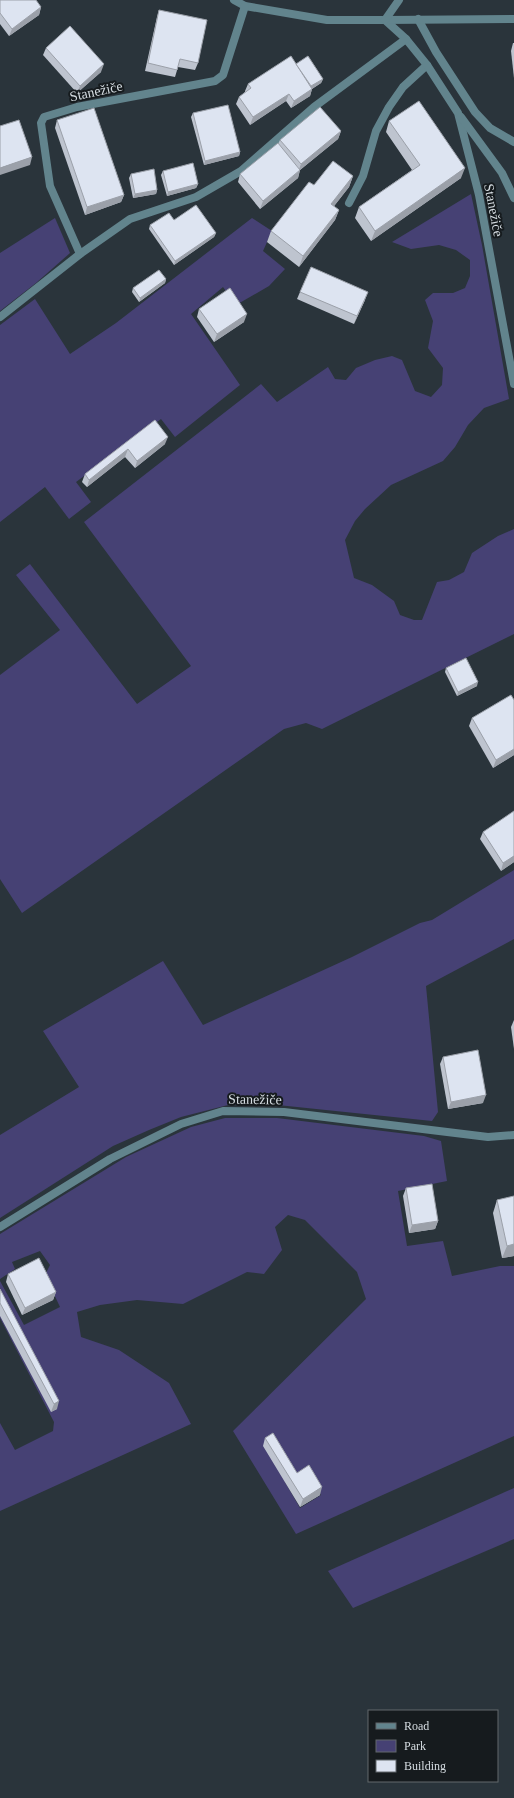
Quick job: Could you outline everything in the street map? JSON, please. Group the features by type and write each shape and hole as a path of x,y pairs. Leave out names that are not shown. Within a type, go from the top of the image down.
{"street":[{"path":"234,0 245,6 327,20 514,19"},
{"path":"385,20 399,0"},
{"name":"Stanežiče","path":"80,254 50,186 41,123 44,117 77,107 215,81 223,75 245,6"},
{"path":"418,19 436,52 475,112 490,128 514,142"},
{"name":"Stanežiče","path":"385,20 406,39 427,65 458,113 502,174 514,198"},
{"path":"0,317 80,254 130,219 196,197 241,171 314,107 406,39"},
{"path":"349,203 362,176 376,131 389,107 403,87 427,65"},
{"name":"Stanežiče","path":"458,113 479,196 514,384"},
{"name":"Stanežiče","path":"0,1227 110,1159 182,1124 223,1111 284,1112 488,1137 514,1135"}],"green space":[{"path":"471,194 482,245 509,399 484,408 468,425 455,447 443,461 391,485 365,509 355,521 345,540 354,578 372,585 394,601 400,615 414,620 422,620 437,582 449,580 464,572 472,553 498,536 514,529 514,634 322,729 306,723 284,729 22,913 0,879 0,675 60,630 16,575 30,564 137,704 191,666 84,522 261,384 277,402 328,367 335,379 346,380 356,368 375,360 392,356 402,360 415,391 431,397 442,385 443,368 428,348 433,321 425,300 433,293 453,293 465,288 470,276 470,260 456,250 439,245 411,249 392,242"},
{"path":"55,218 70,253 36,283 0,311 0,253"},
{"path":"252,218 272,231 263,251 285,269 269,286 236,305 223,287 191,314 240,385 175,437 161,419 76,482 91,502 69,519 45,487 0,522 0,325 35,299 70,354 116,323"},
{"path":"514,870 514,939 426,986 438,1112 432,1121 268,1104 228,1105 181,1117 113,1146 0,1218 0,1135 79,1087 43,1031 163,961 203,1025 352,957 420,923 432,920"},
{"path":"225,1118 277,1118 424,1136 441,1141 447,1181 398,1191 407,1246 443,1241 452,1276 500,1266 514,1266 514,1436 296,1534 233,1431 366,1299 357,1272 305,1220 288,1215 275,1227 282,1250 264,1274 247,1272 183,1304 137,1300 100,1305 77,1312 81,1337 119,1350 169,1383 191,1424 0,1511 0,1423 15,1450 53,1431 54,1422 0,1318 0,1281 24,1325 60,1307 45,1275 50,1265 40,1251 12,1262 15,1269 0,1279 0,1234 126,1157 191,1127","holes":["306,1470 321,1495 300,1508 285,1482"]},
{"path":"514,1488 514,1539 353,1608 328,1571"}],"building":[{"path":"0,0 36,0 41,7 12,29 0,13"},
{"path":"159,10 207,20 198,63 180,59 177,70 148,63"},
{"path":"70,26 104,64 80,86 46,48"},
{"path":"291,56 312,89 294,101 289,94 253,117 239,97 251,88 248,84"},
{"path":"308,56 323,79 311,86 296,64"},
{"path":"419,101 465,168 375,231 359,207 420,165 389,121"},
{"path":"228,105 240,152 205,161 193,113"},
{"path":"320,107 341,131 301,164 280,140"},
{"path":"94,108 124,195 87,207 57,120"},
{"path":"19,120 32,157 0,168 0,126"},
{"path":"278,143 300,170 263,201 240,174"},
{"path":"333,161 353,176 331,204 339,210 303,256 271,231 309,182 314,185"},
{"path":"193,163 198,184 168,192 163,171"},
{"path":"154,169 157,190 135,194 131,174"},
{"path":"196,205 216,233 175,261 150,225 169,213 174,220"},
{"path":"311,267 368,292 357,316 300,292"},
{"path":"159,270 166,279 140,298 133,288"},
{"path":"230,288 247,314 217,334 199,309"},
{"path":"155,420 168,437 137,461 128,449 89,480 85,474"},
{"path":"466,658 478,682 458,692 446,668"},
{"path":"511,695 514,700 514,749 496,760 472,718"},
{"path":"514,811 514,856 503,863 483,832"},
{"path":"478,1050 486,1095 451,1102 443,1057"},
{"path":"432,1184 438,1221 412,1225 406,1188"},
{"path":"514,1196 514,1244 507,1246 497,1200"},
{"path":"39,1258 56,1292 25,1308 8,1274"},
{"path":"0,1289 59,1401 54,1404 0,1303"},
{"path":"273,1433 297,1473 309,1465 322,1487 303,1499 265,1438"}]}
